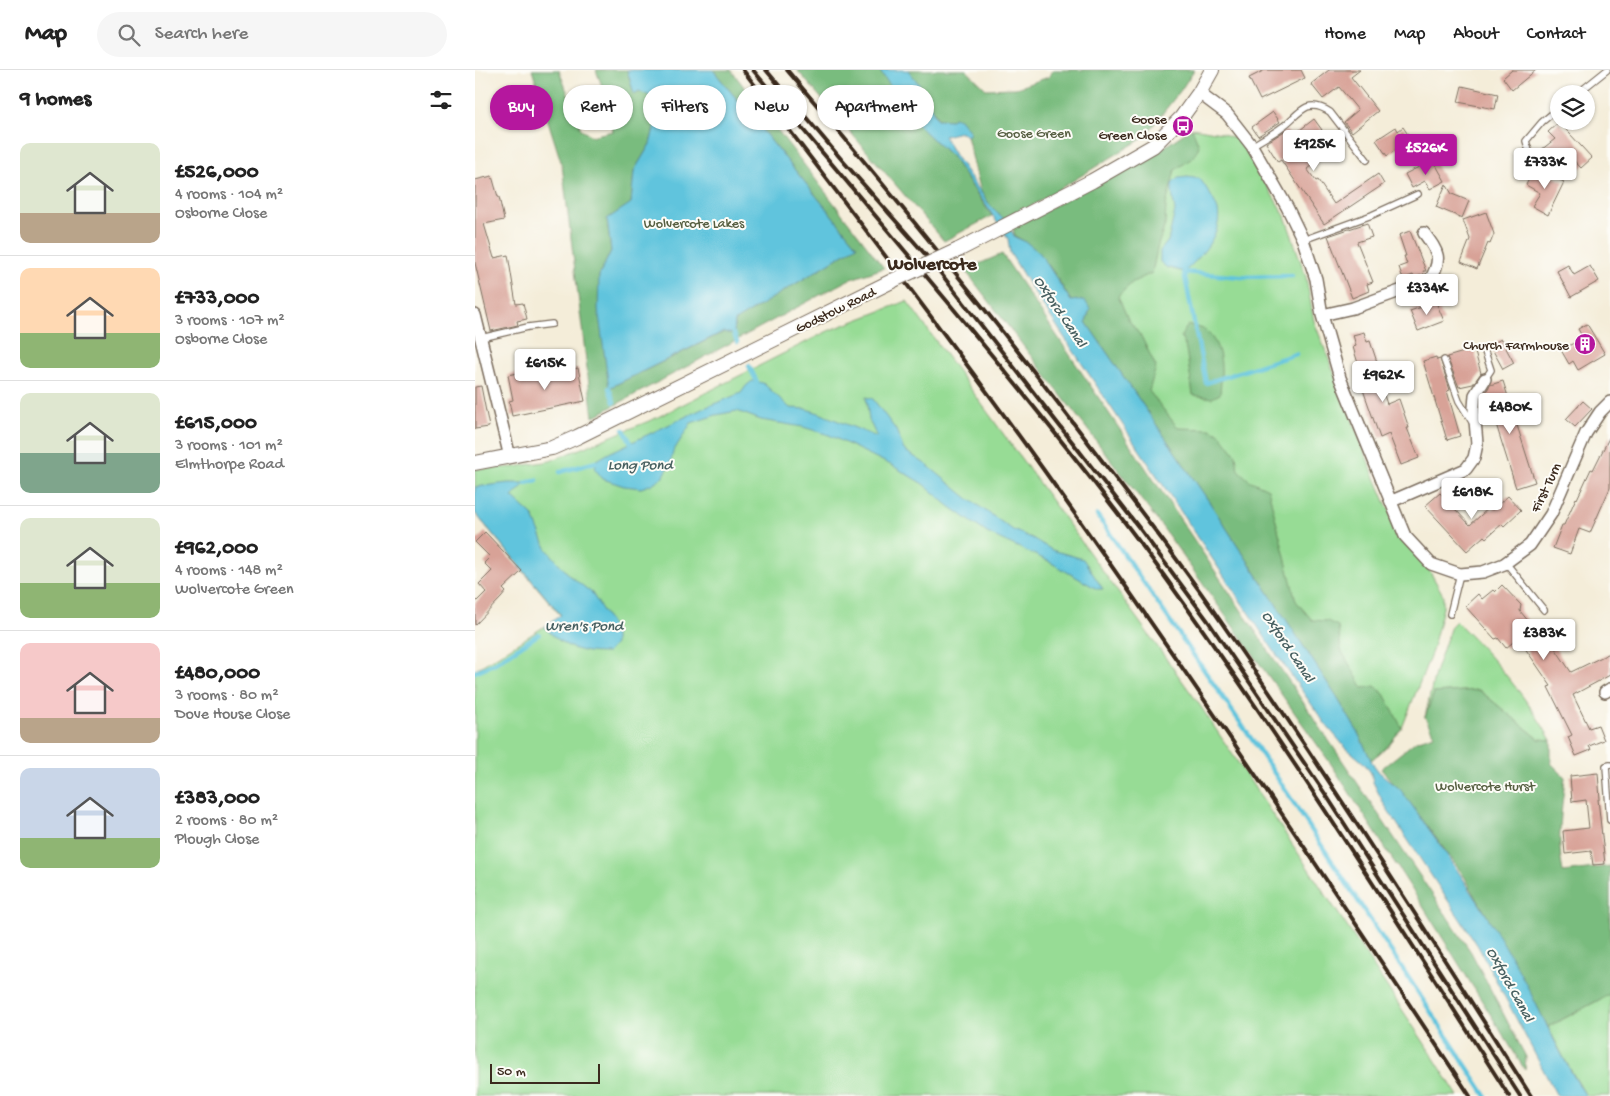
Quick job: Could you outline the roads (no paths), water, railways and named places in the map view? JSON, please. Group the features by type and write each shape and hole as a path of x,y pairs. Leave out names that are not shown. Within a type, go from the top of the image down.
{"street":[{"name":"Godstow Road","path":"475,463 552,448 577,437 1029,214 1153,146 1181,118 1212,70"},
{"path":"1199,92 1227,114 1252,146 1287,207 1303,240 1317,279 1322,315 1340,378 1405,536 1431,564 1460,574"},
{"path":"1322,315 1353,308 1430,280 1438,268 1437,250 1424,233"},
{"path":"475,315 509,457"},
{"path":"1392,501 1466,469 1474,458 1477,444 1474,408 1475,395 1485,379"},
{"name":"First Turn","path":"1460,574 1483,572 1506,563 1530,545 1551,514 1587,433 1600,412 1610,402"}],"lane":[{"path":"1588,85 1607,70"},
{"path":"1252,146 1308,107 1323,108 1330,112 1367,160"},
{"path":"1530,154 1526,141 1550,115"},
{"path":"1303,240 1371,215 1419,194"},
{"path":"481,338 528,327 552,324"},
{"path":"1484,349 1491,370 1485,379"},
{"path":"1444,360 1459,401 1476,428"},
{"path":"1506,563 1544,610"},
{"path":"1450,614 1460,574"},
{"path":"1610,765 1606,766 1610,820"}],"water":[{"path":"627,70 713,70 725,85 643,85 643,93 639,91 634,94 633,85 631,85"},
{"path":"879,70 908,70 920,85 890,85"},
{"path":"726,86 736,98 736,130 762,130 857,246 735,321 734,334 723,332 609,388 598,309 599,276 611,251 607,219 631,203 634,171 650,144 654,130 726,130"},
{"name":"Oxford Canal","path":"934,113 937,119 951,120 953,117 960,119 971,133 967,136 960,132 944,136 955,155 990,205 1004,219 1015,237 1026,242 1040,253 1071,301 1079,300 1086,302 1090,309 1086,322 1208,500 1336,696 1356,729 1373,764 1379,772 1400,789 1478,902 1516,965 1558,1048 1586,1096 1557,1096 1478,946 1384,804 1373,782 1371,773 1364,763 1345,747 1326,725 1272,648 1030,286 1010,253 1008,239 952,157 923,130 934,130"},
{"path":"1178,178 1200,179 1217,207 1219,219 1214,236 1209,244 1197,260 1184,272 1166,267 1160,262 1160,251 1168,241 1175,211 1172,184"},
{"name":"Long Pond","path":"752,381 763,383 790,408 806,409 819,413 877,437 869,420 866,397 873,399 896,430 904,450 927,465 970,500 1013,530 1032,538 1052,550 1083,559 1103,589 1097,589 1046,560 987,533 949,506 923,484 893,466 829,435 803,427 761,420 737,411 691,423 673,452 670,465 663,477 650,485 641,488 624,486 603,479 595,469 597,460 609,453 704,408 741,393"},
{"name":"Wren's Pond","path":"526,483 512,497 533,516 546,548 570,576 592,593 612,626 615,644 607,653 588,652 573,648 559,640 544,627 561,615 475,513 475,487"}],"waterway":[{"path":"1292,276 1241,277 1184,272 1206,383 1296,354"},
{"path":"734,334 737,342"},
{"path":"749,366 757,382"},
{"path":"609,388 614,402"},
{"path":"624,430 631,443"},
{"path":"560,472 596,462"},
{"path":"526,483 537,480"},
{"path":"1097,515 1255,744 1486,1096"},
{"path":"475,672 495,663 539,634"}],"railway":[{"path":"743,70 895,268 1043,469 1259,781 1470,1096"},
{"path":"753,70 995,359 1135,536 1185,604 1280,743 1373,883 1509,1096"},
{"path":"766,70 932,262 1140,529 1208,621 1326,795 1520,1096"},
{"path":"787,70 868,166 987,313 1147,519 1258,675 1416,915 1531,1096"}],"place":[{"name":"Goose Green Close","path":"1183,126"},
{"name":"Church Farmhouse","path":"1585,344"}],"district":[{"name":"Wolvercote","path":"932,262"}],"park label":[{"name":"Goose Green","path":"1034,132"},
{"name":"Wolvercote Lakes","path":"694,222"},
{"name":"Wolvercote Hurst","path":"1485,785"}]}
